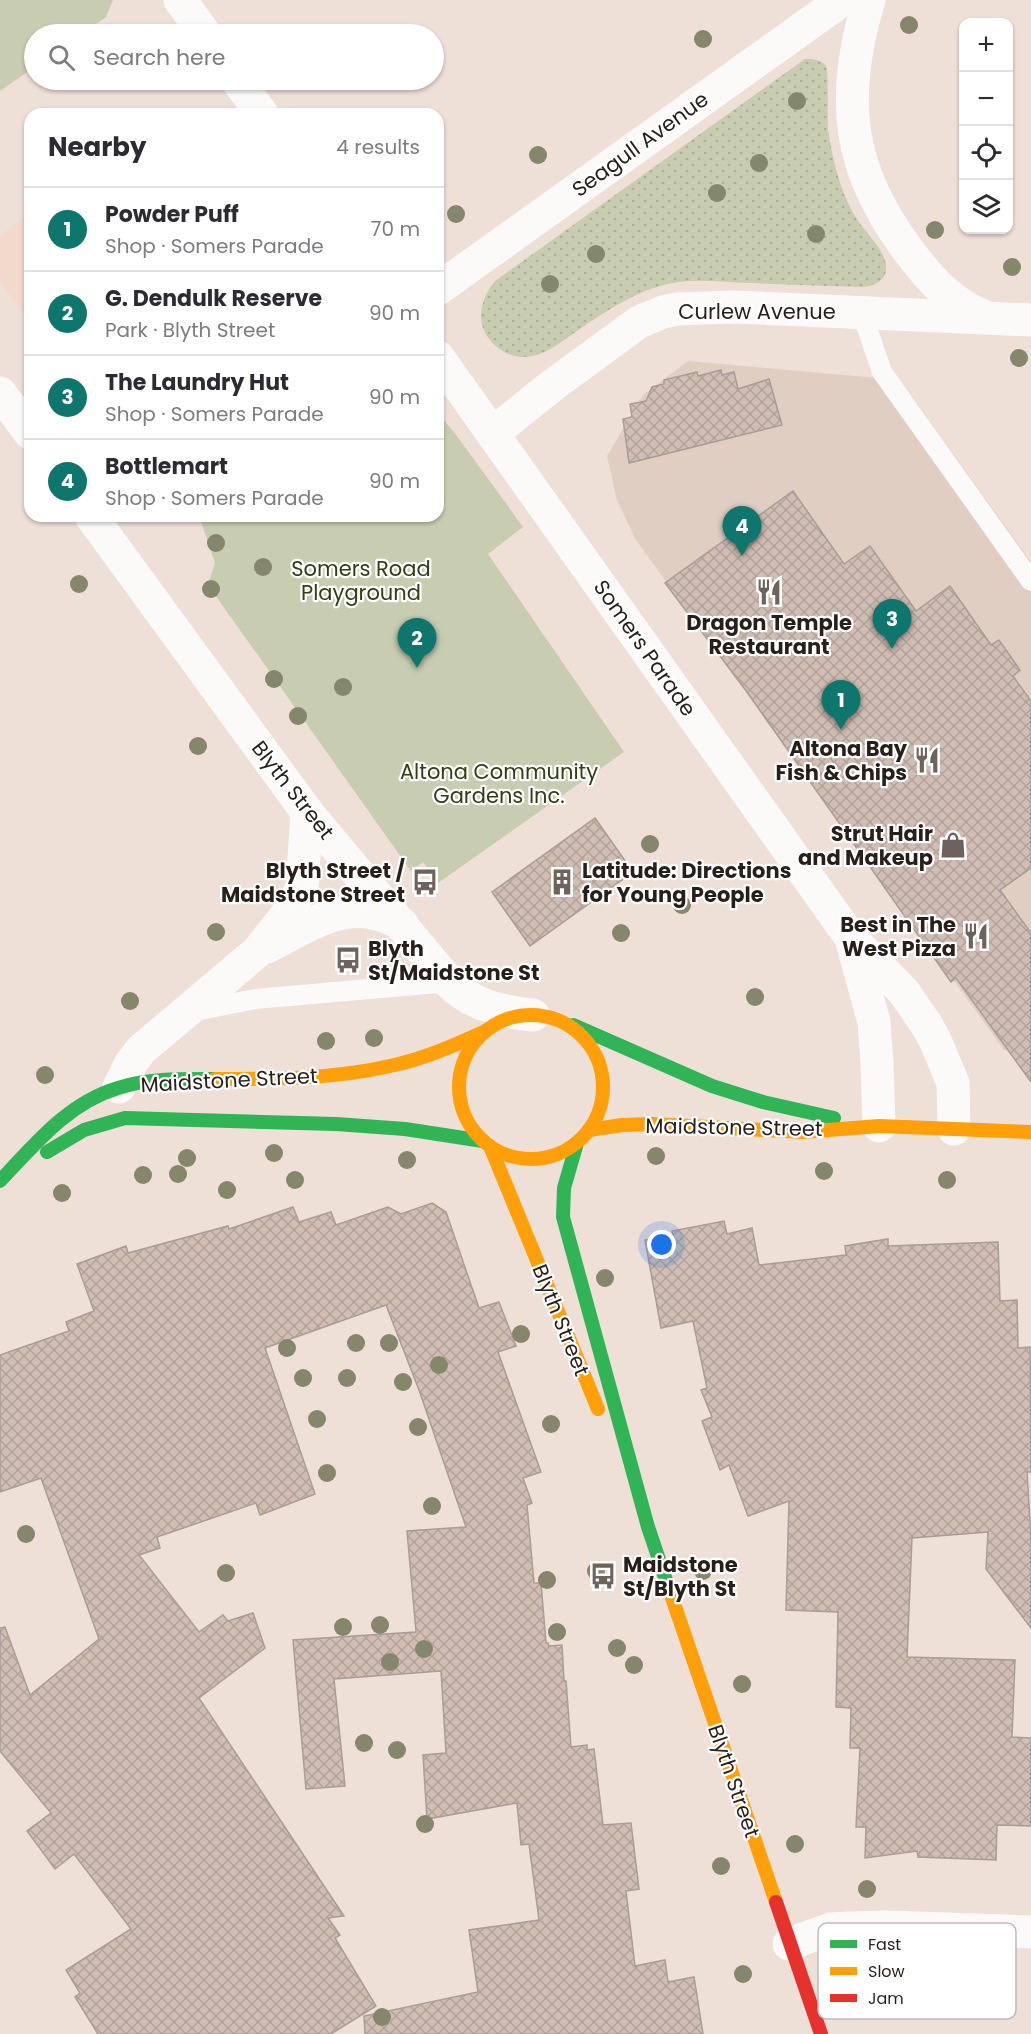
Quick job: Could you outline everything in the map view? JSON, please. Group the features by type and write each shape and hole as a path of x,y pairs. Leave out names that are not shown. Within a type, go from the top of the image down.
{"main road":[{"name":"Maidstone Street","path":"0,1181 69,1113 92,1098 119,1087 177,1081 299,1077 376,1068 435,1052 516,1017 545,1018 611,1040 695,1080 748,1098 812,1114 879,1126"},
{"path":"545,1018 568,1025 586,1040 599,1061 603,1085 600,1108 589,1130 577,1143"},
{"name":"Blyth Street","path":"486,1031 471,1048 460,1080 459,1091 465,1113 475,1132 487,1143 648,1527"},
{"name":"Maidstone Street","path":"0,1181 84,1130 125,1118 204,1119 415,1130 487,1143 508,1156 540,1159 560,1153 577,1143"},
{"name":"Maidstone Street","path":"589,1130 621,1125 653,1124 803,1132 879,1126 1031,1132"},
{"name":"Blyth Street","path":"577,1143 565,1185 563,1216 648,1527 820,2034"}],"street":[{"path":"180,0 198,24"},
{"name":"Seagull Avenue","path":"444,285 842,0"},
{"name":"Curlew Avenue","path":"869,0 859,34 851,94 856,143 866,180 881,212 925,273 954,301 988,318"},
{"path":"244,90 258,108"},
{"name":"Curlew Avenue","path":"493,433 628,329 663,312 690,307 708,307 1031,320"},
{"name":"Somers Parade","path":"444,365 851,938 904,992 931,1032 953,1083 955,1092 954,1129"},
{"path":"0,393 24,425"},
{"name":"Blyth Street","path":"107,522 307,812 449,982 466,997 477,1002 508,1012 545,1018"},
{"path":"119,1087 135,1056 257,952 289,912 299,895 305,863 307,812"},
{"path":"257,952 338,914 369,912 402,924"},
{"name":"Somers Parade","path":"851,938 874,1022 879,1126"},
{"path":"1016,1931 1031,1932"},
{"path":"789,1944 818,1934"}],"lane":[{"path":"862,313 882,372 1031,581"},
{"path":"186,1013 255,999 449,982"}],"shaded area":[{"path":"24,218 24,311 22,312 0,281 0,236"},
{"path":"688,361 900,380 1031,562 1031,1051 1004,1050 636,540 617,500 607,456 643,395"}],"green space":[{"path":"0,0 113,0 106,17 96,24 24,24 24,74 0,91"},
{"path":"805,59 819,61 826,66 828,130 836,167 854,215 884,257 886,269 881,280 863,287 705,281 671,283 649,289 629,299 599,316 554,347 539,354 516,356 495,346 482,326 481,313 485,298 495,281"},
{"path":"444,421 523,527 488,554 624,752 438,883 423,862 411,871 208,585 215,563 201,522 444,522"}],"building":[{"path":"721,370 722,375 734,372 738,389 769,379 782,425 629,463 623,419 632,417 630,404 646,401 652,387 664,384 664,380 697,372 698,376"},
{"path":"793,491 844,564 870,546 916,611 950,586 991,645 999,640 1020,670 1013,676 1031,701 1031,868 1000,890 1031,933 1031,1082 956,978 951,982 747,692 665,583"},
{"name":"Latitude: Directions for Young People","path":"595,818 633,872 530,946 492,892"},
{"path":"432,1203 446,1212 479,1308 499,1302 516,1346 498,1352 541,1472 523,1478 532,1503 527,1505 534,1583 541,1583 546,1643 549,1646 562,1645 571,1747 587,1745 587,1750 594,1749 603,1825 631,1823 639,1889 626,1891 635,1966 665,1960 668,1982 694,1977 703,2034 365,2034 364,2016 478,1992 469,1930 539,1920 529,1844 521,1845 517,1803 427,1819 423,1755 446,1753 441,1671 334,1679 345,1786 306,1789 293,1640 416,1632 407,1531 466,1527 419,1390 386,1305 265,1348 315,1494 260,1515 256,1503 157,1537 160,1548 139,1555 199,1632 223,1615 228,1621 253,1613 265,1648 199,1698 344,1916 328,1918 340,1935 335,1938 376,2006 331,2034 98,2034 75,1997 80,1993 66,1970 131,1929 74,1854 55,1869 27,1831 51,1813 0,1751 0,1628 5,1627 30,1695 99,1639 41,1478 0,1492 0,1355 69,1331 66,1322 94,1311 77,1264 126,1246 128,1253 228,1226 229,1229 293,1207 299,1222 331,1212 336,1225 388,1207 401,1214"},
{"path":"724,1221 727,1234 752,1228 759,1265 846,1255 845,1246 888,1239 888,1246 998,1242 1000,1301 1017,1300 1018,1348 1030,1347 1031,1472 1027,1472 1031,1537 1031,1628 986,1569 988,1532 912,1538 907,1657 1015,1660 1012,1737 1031,1738 1031,1826 997,1825 996,1860 918,1857 917,1851 865,1858 866,1827 856,1827 860,1748 850,1748 851,1708 836,1707 838,1612 786,1610 789,1501 748,1516 729,1465 720,1470 702,1421 712,1417 701,1390 707,1388 693,1321 661,1328 645,1240 673,1235 672,1231"}],"traffic: fast":[{"path":"573,1025 712,1086 763,1102 834,1118"},
{"path":"0,1181 53,1126 83,1104 100,1095 142,1082 215,1079"},
{"path":"47,1152 84,1130 125,1118 336,1124 405,1129 483,1141"},
{"path":"577,1143 564,1188 563,1217 648,1527 669,1589"}],"traffic: slow":[{"path":"531,1015 558,1021 571,1027 582,1036 591,1047 597,1060 603,1087 597,1114 591,1127 582,1138 571,1147 558,1153 531,1159 504,1153 491,1147 480,1138 471,1127 465,1114 459,1087 465,1060 471,1047 480,1036 491,1027 504,1021 531,1015"},
{"path":"215,1079 347,1074 427,1056 486,1031"},
{"path":"589,1130 622,1125 653,1124 803,1132 879,1126 1031,1132"},
{"path":"490,1146 598,1409"},
{"path":"669,1589 776,1902"}],"traffic: jam":[{"path":"776,1902 821,2034"}],"place":[{"name":"Bottlemart","path":"742,556"},
{"name":"Dragon Temple Restaurant","path":"769,592"},
{"name":"The Laundry Hut","path":"892,649"},
{"name":"G. Dendulk Reserve","path":"417,668"},
{"name":"Powder Puff","path":"841,730"},
{"name":"Altona Bay Fish & Chips","path":"927,760"},
{"name":"Strut Hair and Makeup","path":"953,845"},
{"name":"Blyth Street / Maidstone Street","path":"425,882"},
{"name":"Latitude: Directions for Young People","path":"562,882"},
{"name":"Best in The West Pizza","path":"976,936"},
{"name":"Blyth St/Maidstone St","path":"348,960"},
{"name":"Maidstone St/Blyth St","path":"603,1576"}],"park label":[{"name":"Somers Road Playground","path":"361,580"},
{"name":"Altona Community Gardens Inc.","path":"499,783"}]}
